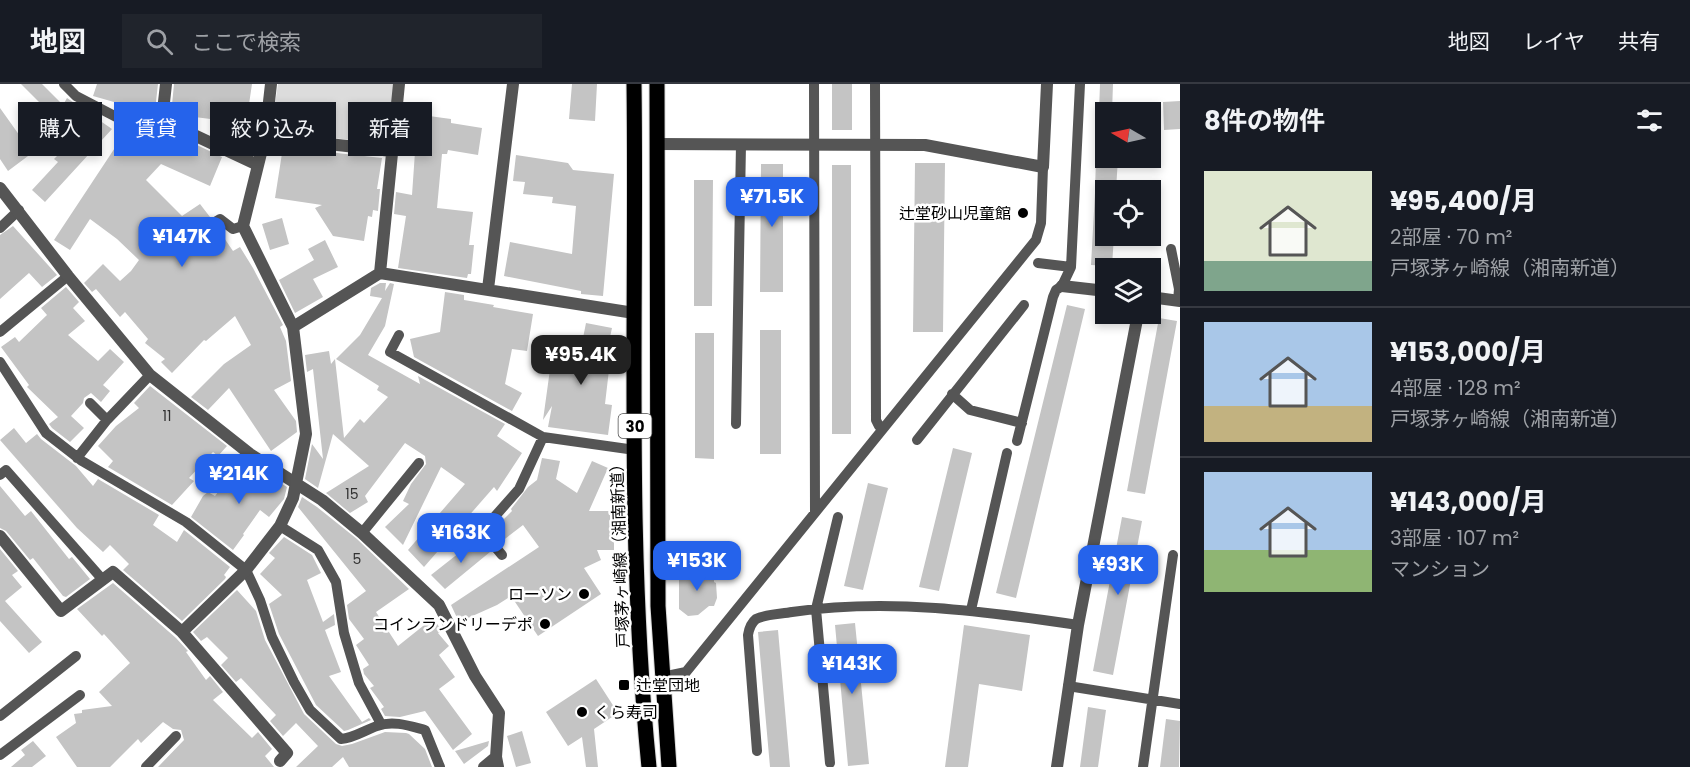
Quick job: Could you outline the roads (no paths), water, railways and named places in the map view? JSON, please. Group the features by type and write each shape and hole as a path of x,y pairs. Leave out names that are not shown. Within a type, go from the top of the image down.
{"main road":[{"name":"戸塚茅ヶ崎線（湘南新道）","path":"634,84 636,561 643,701 649,767"},
{"name":"30","path":"657,84 658,606 669,767"}],"street":[{"path":"166,84 162,120 258,165"},
{"path":"270,102 272,84"},
{"path":"397,102 399,84"},
{"path":"488,289 513,84"},
{"path":"657,144 925,145 1043,167 1047,84"},
{"path":"182,632 246,570 280,526 293,498 306,434 293,327 243,226 260,156"},
{"path":"380,273 392,156"},
{"path":"0,188 68,276 150,375 250,454 322,500 362,533 438,605 475,676 499,712 497,762 484,767"},
{"path":"293,327 380,273 634,313"},
{"path":"1062,286 1095,290"},
{"path":"1161,299 1179,301"},
{"path":"1058,767 1078,625 1136,324"},
{"path":"0,536 61,611 113,572 182,632 287,753 280,761"}],"lane":[{"path":"64,84 76,96 114,116"},
{"path":"814,84 814,512"},
{"path":"874,84 876,420 879,426"},
{"path":"1017,441 1053,297 1056,290 1062,286 1071,267 1080,84"},
{"path":"736,424 741,144"},
{"path":"662,677 686,672 1036,240 1041,223 1043,167"},
{"path":"0,228 19,210"},
{"path":"174,247 220,219 234,229 243,226"},
{"path":"1171,249 1179,289 1179,301"},
{"path":"1038,263 1071,267"},
{"path":"0,332 68,276"},
{"path":"916,440 1024,305"},
{"path":"399,335 390,352 543,437 635,450"},
{"path":"0,362 46,434 77,458 186,522 246,570 260,600 272,637 310,710 341,739 349,739 381,724 402,723 426,730 440,767"},
{"path":"77,458 107,420 150,375"},
{"path":"952,394 970,410 1022,423"},
{"path":"90,404 107,420"},
{"path":"502,555 482,531 519,489 543,437"},
{"path":"971,610 1007,453"},
{"path":"213,483 250,454"},
{"path":"362,533 419,464"},
{"path":"0,475 6,470 103,580"},
{"path":"830,763 816,609 838,517"},
{"path":"280,526 318,550 336,582 344,633 359,683 381,724"},
{"path":"1143,767 1173,555"},
{"path":"757,751 748,634 757,618 816,609 902,607 971,610 1078,625"},
{"path":"0,716 76,656"},
{"path":"1068,686 1180,704"},
{"path":"0,755 80,695"},
{"path":"146,767 176,735"}],"place":[{"name":"辻堂砂山児童館","path":"1023,213"},
{"name":"ローソン","path":"584,594"},
{"name":"コインランドリーデポ","path":"545,624"},
{"name":"辻堂団地","path":"624,685"},
{"name":"くら寿司","path":"582,712"}]}
